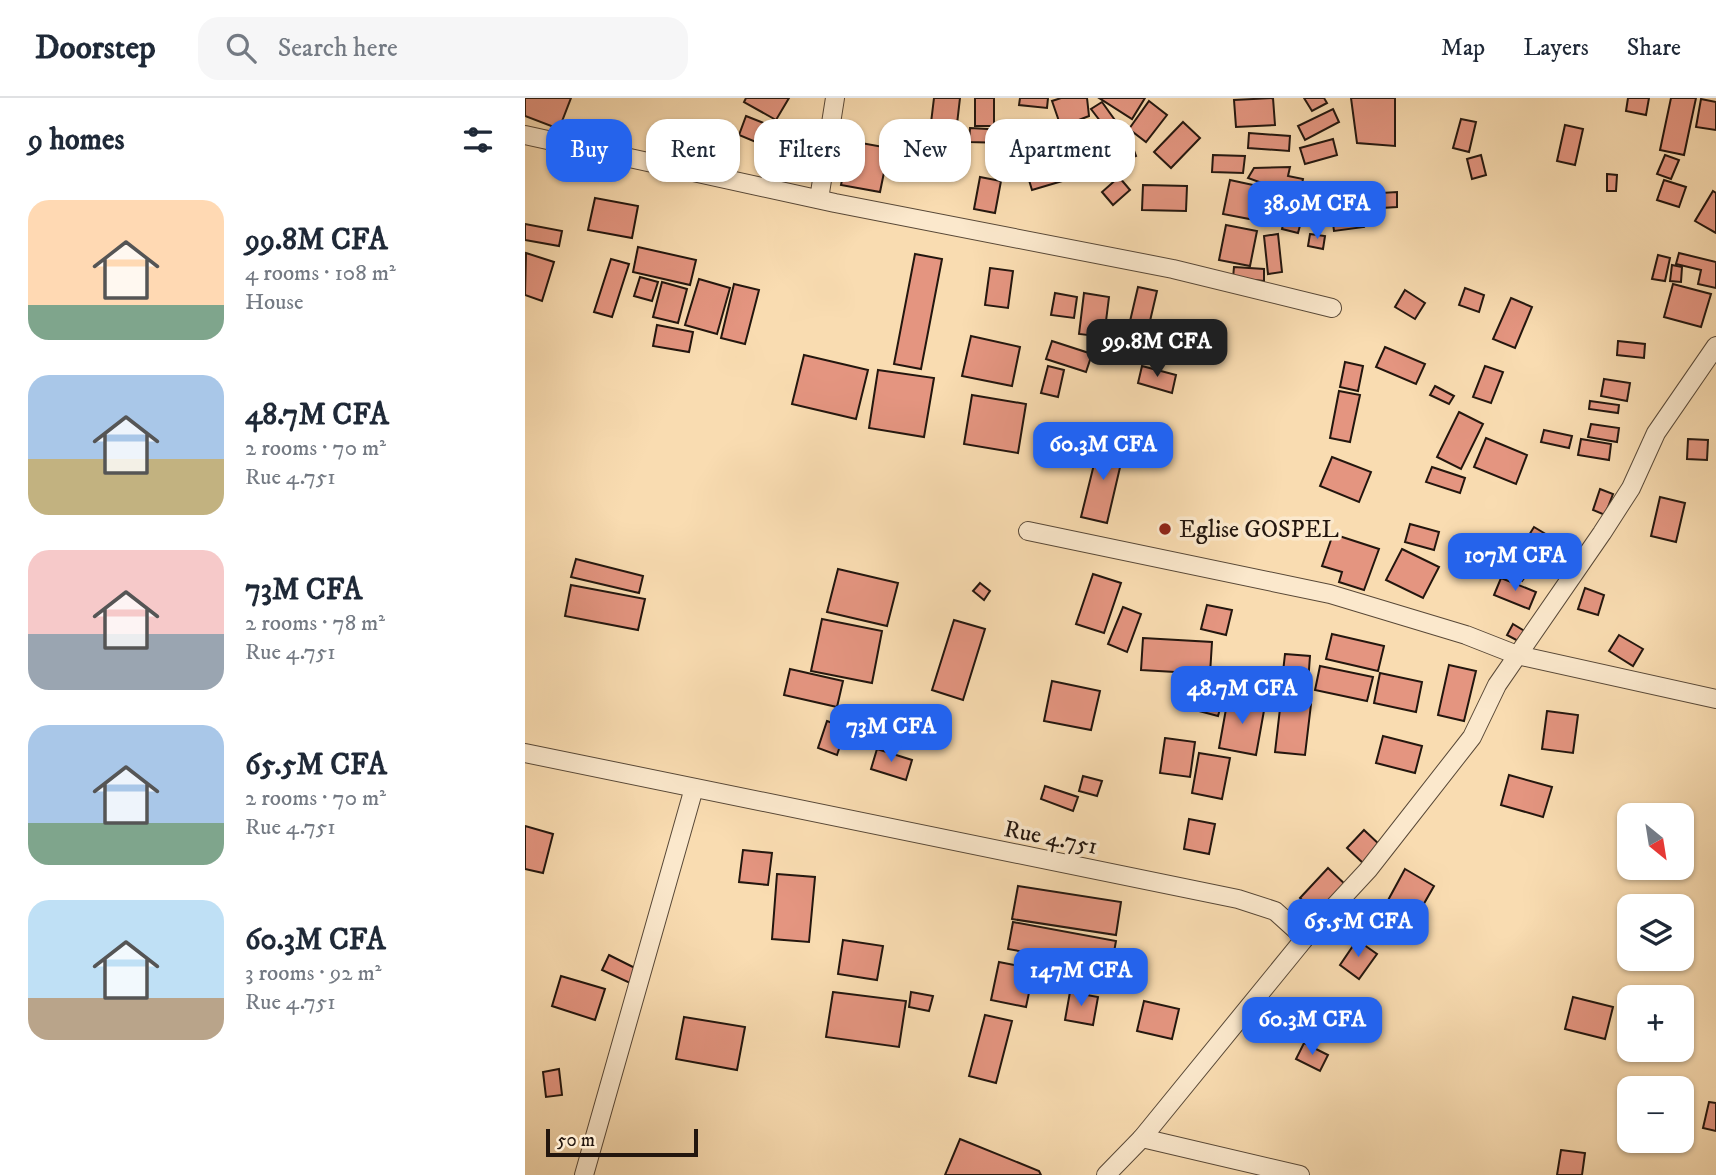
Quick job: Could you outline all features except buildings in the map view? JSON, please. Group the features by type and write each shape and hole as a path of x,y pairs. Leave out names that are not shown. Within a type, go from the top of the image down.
{"street":[{"path":"818,199 835,98"},
{"path":"525,135 818,199 1173,270 1332,308"},
{"path":"1106,1175 1142,1138 1305,939 1368,870 1472,737 1497,685 1602,533 1630,488 1664,422 1716,346"},
{"path":"1028,531 1342,597 1466,635 1517,655 1716,699"},
{"name":"Rue 4.751","path":"525,753 1238,899 1275,911 1305,939"},
{"path":"584,1175 694,788"},
{"path":"1142,1138 1300,1175"}],"place":[{"name":"Eglise GOSPEL","path":"1165,529"}]}
